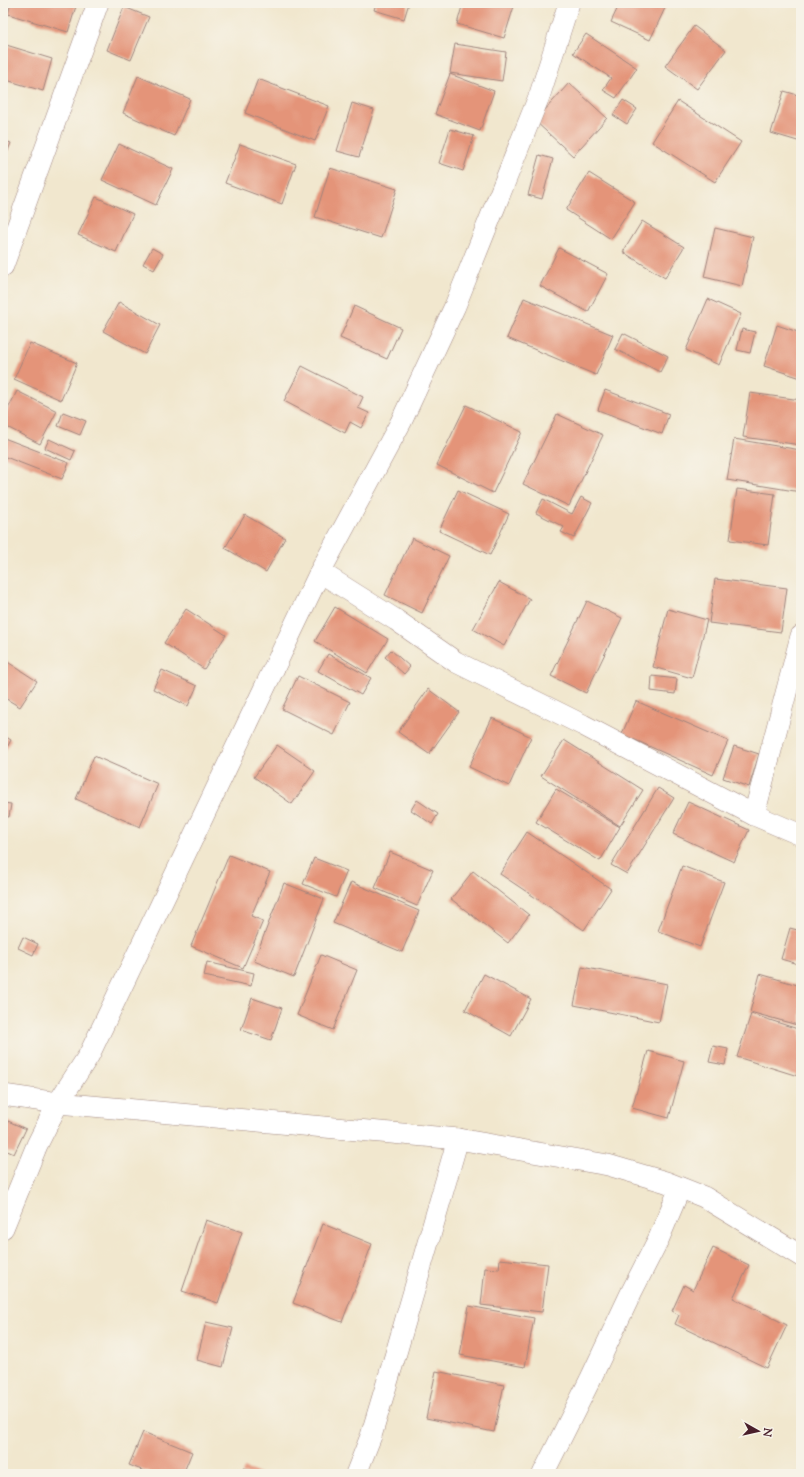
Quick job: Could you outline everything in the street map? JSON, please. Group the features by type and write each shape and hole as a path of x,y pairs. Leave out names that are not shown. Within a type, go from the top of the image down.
{"street":[{"path":"3,266 98,3"},
{"path":"3,1228 37,1145 58,1103 89,1055 320,572 401,422 455,306 540,94 569,3"},
{"path":"320,572 396,620 456,662 583,725 754,815 801,835"},
{"path":"754,815 801,636"},
{"path":"3,1095 58,1103 458,1138 608,1165 666,1182 704,1197 801,1256"},
{"path":"356,1474 371,1436 458,1138"},
{"path":"543,1474 659,1238 680,1188"}],"building":[{"path":"11,3 77,3 68,32 8,14"},
{"path":"376,3 409,3 404,19 374,10"},
{"path":"463,3 515,3 504,38 457,24"},
{"path":"620,3 660,3 666,6 650,40 611,22"},
{"path":"124,7 149,17 131,60 107,50"},
{"path":"694,26 726,50 697,89 665,66"},
{"path":"586,34 637,68 616,98 603,90 611,78 573,53"},
{"path":"3,44 52,59 43,91 3,79"},
{"path":"455,44 506,52 502,81 450,73"},
{"path":"450,74 494,91 480,131 435,114"},
{"path":"138,76 190,99 174,136 123,113"},
{"path":"258,79 329,106 315,141 245,113"},
{"path":"569,83 607,118 573,156 535,121"},
{"path":"784,91 801,96 801,142 771,133"},
{"path":"623,100 637,109 627,124 613,115"},
{"path":"678,101 741,142 715,182 652,142"},
{"path":"352,103 374,110 359,157 337,151"},
{"path":"450,129 474,136 463,171 439,163"},
{"path":"3,140 11,143 3,163"},
{"path":"119,144 173,169 156,205 102,180"},
{"path":"240,144 296,164 282,204 225,183"},
{"path":"539,155 553,159 542,199 528,195"},
{"path":"330,168 397,189 381,238 315,217"},
{"path":"589,173 635,202 611,239 566,210"},
{"path":"96,197 133,214 116,252 78,235"},
{"path":"642,221 684,247 665,278 623,252"},
{"path":"715,228 753,237 742,286 704,277"},
{"path":"152,248 163,254 154,270 143,264"},
{"path":"559,248 608,274 588,312 540,286"},
{"path":"524,298 613,335 596,375 507,338"},
{"path":"708,299 741,314 719,365 686,350"},
{"path":"119,302 160,325 145,354 103,331"},
{"path":"354,306 401,328 387,359 340,338"},
{"path":"777,325 801,333 801,378 764,366"},
{"path":"742,329 755,332 750,353 737,350"},
{"path":"623,333 668,356 660,372 615,349"},
{"path":"30,343 77,363 61,400 14,379"},
{"path":"302,366 363,397 358,408 369,413 361,428 350,422 345,433 284,401"},
{"path":"605,390 669,414 662,434 598,410"},
{"path":"17,391 57,411 40,444 3,425 3,419"},
{"path":"750,393 801,400 801,445 743,437"},
{"path":"466,405 522,432 493,493 437,465"},
{"path":"63,412 86,421 80,435 58,426"},
{"path":"557,414 603,435 569,506 523,484"},
{"path":"4,438 69,463 62,479 3,456"},
{"path":"49,439 75,451 71,460 45,448"},
{"path":"734,439 801,450 801,492 727,480"},
{"path":"737,489 775,494 768,545 730,540"},
{"path":"458,490 509,514 490,555 439,531"},
{"path":"581,497 592,503 574,538 561,532 564,527 536,513 543,499 572,514"},
{"path":"245,515 285,538 266,572 225,548"},
{"path":"412,538 449,556 422,613 385,595"},
{"path":"715,579 787,588 781,632 709,623"},
{"path":"499,582 530,599 504,646 473,629"},
{"path":"587,601 622,618 586,693 551,676"},
{"path":"335,607 388,639 367,673 315,641"},
{"path":"186,609 226,635 204,669 164,643"},
{"path":"668,609 707,620 692,678 653,667"},
{"path":"391,650 410,667 404,674 385,657"},
{"path":"328,654 371,678 361,695 318,671"},
{"path":"3,659 37,681 20,707 3,697"},
{"path":"162,670 197,686 188,706 153,689"},
{"path":"298,676 350,702 334,735 282,709"},
{"path":"652,676 677,679 675,694 651,691"},
{"path":"428,689 459,712 429,754 398,732"},
{"path":"636,701 728,741 713,775 622,734"},
{"path":"492,718 531,737 509,786 469,767"},
{"path":"3,735 11,740 3,755"},
{"path":"564,740 643,790 620,826 541,776"},
{"path":"277,745 315,771 292,804 254,777"},
{"path":"734,746 759,754 749,787 723,778"},
{"path":"94,756 158,784 140,827 76,799"},
{"path":"658,788 674,798 627,874 611,865"},
{"path":"556,789 620,827 600,861 536,822"},
{"path":"417,800 438,814 432,824 411,810"},
{"path":"688,802 749,830 734,862 673,834"},
{"path":"3,803 11,804 9,817 3,816"},
{"path":"527,832 611,889 584,930 500,874"},
{"path":"390,852 433,870 417,906 375,888"},
{"path":"229,855 270,872 251,916 263,921 243,968 191,946"},
{"path":"314,858 347,871 336,897 303,884"},
{"path":"682,866 724,882 700,947 658,931"},
{"path":"473,871 529,915 508,943 451,899"},
{"path":"351,882 419,911 402,952 333,923"},
{"path":"284,883 324,899 294,977 254,961"},
{"path":"790,928 801,931 801,965 781,959"},
{"path":"23,937 38,944 33,955 18,948"},
{"path":"321,955 357,970 333,1030 297,1015"},
{"path":"207,962 254,973 251,986 204,976"},
{"path":"582,967 667,984 659,1022 574,1005"},
{"path":"484,974 531,999 511,1036 465,1010"},
{"path":"760,974 801,986 801,1026 750,1012"},
{"path":"252,998 282,1008 271,1040 241,1030"},
{"path":"751,1014 801,1030 801,1077 737,1057"},
{"path":"713,1046 728,1049 725,1065 709,1062"},
{"path":"648,1051 684,1061 669,1118 632,1108"},
{"path":"8,1121 26,1129 14,1154 3,1149 3,1133"},
{"path":"206,1220 242,1232 218,1303 182,1291"},
{"path":"323,1224 372,1244 342,1322 293,1303"},
{"path":"713,1248 749,1265 733,1298 787,1325 767,1368 675,1324 679,1315 672,1311 684,1285 693,1290"},
{"path":"500,1259 548,1264 542,1312 481,1305 485,1268 499,1269"},
{"path":"469,1306 534,1318 525,1367 460,1355"},
{"path":"206,1322 233,1328 223,1367 197,1360"},
{"path":"436,1371 504,1385 494,1432 426,1418"},
{"path":"143,1432 192,1452 183,1474 152,1474 129,1465"},
{"path":"244,1468 261,1474 242,1474"}]}
